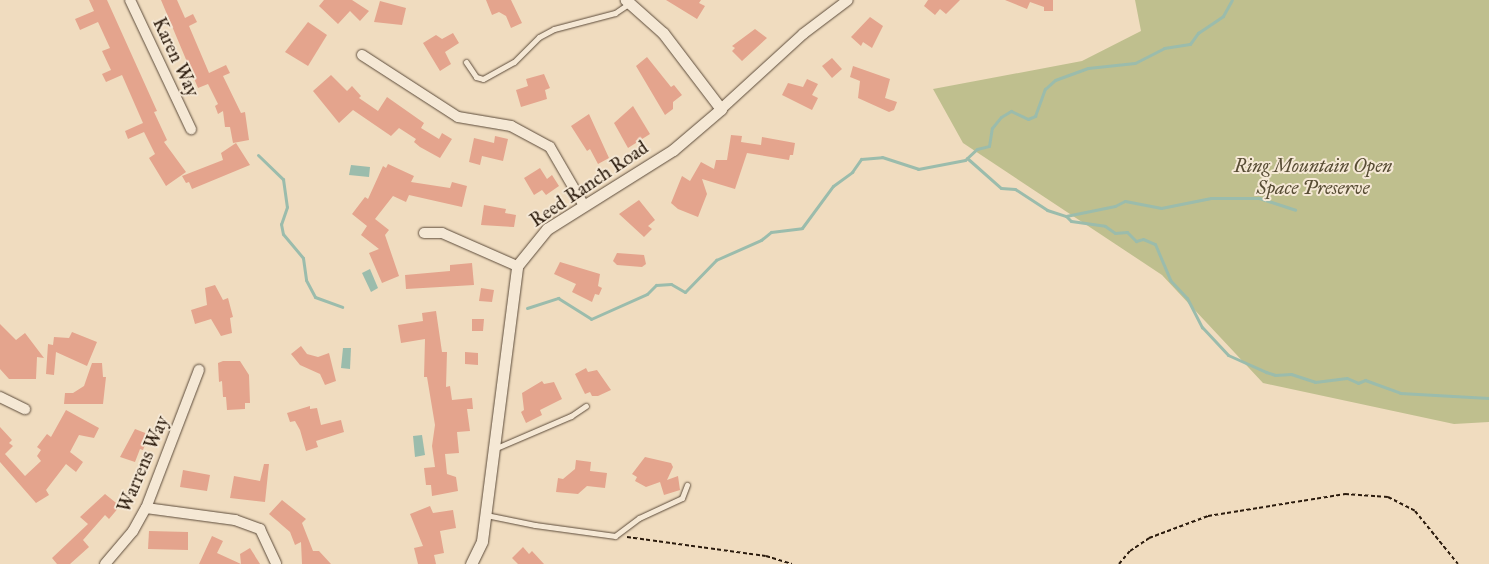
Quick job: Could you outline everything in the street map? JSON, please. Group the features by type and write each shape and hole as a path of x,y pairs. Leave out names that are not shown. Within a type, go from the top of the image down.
{"street":[{"name":"Karen Way","path":"130,0 191,129"},
{"name":"Reed Ranch Road","path":"517,266 547,229 583,204 673,150 721,110 803,34 848,0"},
{"path":"628,2 663,33 721,110"},
{"path":"362,55 458,117 511,126 550,147 583,204"},
{"path":"424,233 442,233 517,266 482,541 471,564"},
{"name":"Warrens Way","path":"104,564 133,531 146,508 199,370"},
{"path":"0,397 25,410"},
{"path":"146,508 236,520 260,529 276,564"}],"lane":[{"path":"466,62 476,78 483,78 514,62 539,37 554,29 615,12 628,2"},
{"path":"494,449 571,416 586,406"},
{"path":"486,515 615,536 638,518 682,498 687,485"}],"path":[{"path":"1119,564 1130,551 1149,538 1208,516 1345,494 1388,497 1415,511 1458,564"},
{"path":"615,536 766,556 792,564"}],"green space":[{"name":"Ring Mountain Open Space Preserve","path":"1135,0 1489,0 1489,422 1454,424 1263,383 1162,275 963,143 933,89 1082,61 1141,31"}],"shaded area":[{"path":"351,165 370,167 369,177 349,175"},
{"path":"370,269 378,288 371,292 362,273"},
{"path":"343,348 351,348 350,369 341,368"},
{"path":"422,435 425,455 415,457 413,436"}],"building":[{"path":"89,0 107,0 157,111 154,112 167,140 164,142 186,172 166,186 149,158 155,154 144,132 128,139 125,131 143,123 122,75 106,82 102,74 111,70 102,51 110,48 98,22 80,30 75,19 94,11"},
{"path":"161,0 177,0 185,18 193,14 197,22 189,26 209,73 226,65 230,73 223,76 241,113 245,112 249,140 233,143 230,127 225,127 223,111 218,114 215,106 218,104 208,84 198,88"},
{"path":"324,0 352,0 369,11 360,21 350,11 338,24 319,6"},
{"path":"486,0 511,0 522,23 511,28 506,16 499,12 492,15"},
{"path":"666,0 701,0 699,3 705,6 697,19"},
{"path":"928,0 960,0 946,14 940,9 935,15 924,6"},
{"path":"1005,0 1053,0 1053,11 1044,11 1044,7 1030,2 1027,9"},
{"path":"380,1 406,8 402,25 374,22"},
{"path":"870,17 883,26 872,48 863,42 861,46 851,37"},
{"path":"308,22 327,35 308,66 285,52"},
{"path":"755,29 767,38 742,61 732,51 735,48 732,46"},
{"path":"453,33 459,43 445,52 451,64 440,71 423,43 436,35 442,39"},
{"path":"647,57 671,87 674,85 682,95 673,102 673,109 665,115 636,66"},
{"path":"832,58 842,69 832,78 822,66"},
{"path":"853,66 890,79 885,98 897,102 894,110 889,112 858,98 860,81 850,77"},
{"path":"544,74 550,88 545,90 547,99 521,107 516,90 528,86 526,79"},
{"path":"331,75 347,91 352,86 361,96 359,98 378,111 387,97 424,123 421,128 439,139 442,133 452,139 440,158 420,147 414,142 416,139 399,128 391,136 353,110 339,123 313,91"},
{"path":"807,79 818,84 812,95 818,98 812,110 782,95 788,83 803,87"},
{"path":"633,106 650,134 628,148 614,123"},
{"path":"589,114 609,158 598,164 590,149 587,151 571,126"},
{"path":"731,135 742,136 741,142 761,145 762,137 795,143 793,155 790,155 789,160 747,153 735,189 702,179 707,194 698,217 678,209 671,203 682,176 690,181 701,162 714,169 716,160 727,160"},
{"path":"495,136 508,139 503,161 482,156 480,165 469,162 474,138 494,143"},
{"path":"236,143 250,165 192,189 189,182 186,183 182,176 223,160 221,153"},
{"path":"388,164 414,176 411,182 450,188 452,182 467,186 462,207 409,195 406,202 393,196 375,219 389,230 385,235 399,276 382,283 369,253 379,249 361,235 367,226 352,214 365,197 368,199 383,166 386,168"},
{"path":"540,168 547,179 552,175 559,186 546,195 542,190 534,195 524,178"},
{"path":"639,200 655,220 648,226 652,229 644,237 619,214"},
{"path":"484,205 506,209 505,213 516,215 514,227 481,225"},
{"path":"617,253 644,255 646,264 642,267 617,265 613,261"},
{"path":"560,262 600,274 598,286 602,288 599,295 595,294 592,302 572,292 576,284 554,274"},
{"path":"472,263 474,285 406,289 405,275 450,271 450,265"},
{"path":"215,285 223,300 228,298 233,317 230,318 232,333 221,336 211,319 195,324 191,310 207,305 205,288"},
{"path":"481,288 494,290 492,302 479,301"},
{"path":"436,311 442,352 447,352 446,387 450,386 452,400 472,398 473,409 467,409 470,431 457,432 459,453 445,454 447,474 456,477 458,491 432,496 431,485 426,485 424,468 435,467 432,446 435,425 427,377 424,377 425,339 401,343 398,325 423,321 422,313"},
{"path":"472,319 484,319 483,331 472,331"},
{"path":"0,324 16,340 25,333 44,358 37,357 36,379 9,379 0,369"},
{"path":"72,332 97,342 87,366 56,352 54,375 46,374 48,344 53,345 54,337 69,338"},
{"path":"301,346 307,354 318,357 329,353 336,381 325,385 320,374 300,365 291,354"},
{"path":"465,352 478,353 478,365 465,364"},
{"path":"223,361 240,361 249,375 250,403 245,403 245,409 227,410 226,397 223,397 222,381 219,382 218,363"},
{"path":"92,363 102,363 103,377 106,377 103,404 64,404 65,393 73,393 84,386"},
{"path":"586,368 588,372 597,370 611,390 598,396 592,396 590,392 585,394 575,374"},
{"path":"542,381 544,384 554,382 562,399 540,410 542,415 526,423 521,412 524,410 522,393"},
{"path":"310,406 310,409 317,408 321,425 341,420 344,432 316,441 318,447 306,451 300,430 295,421 290,422 287,413"},
{"path":"66,410 99,428 94,438 79,435 70,452 83,462 76,472 66,464 46,490 49,495 36,503 0,462 0,427 12,440 9,443 13,446 5,454 25,476 41,461 37,456 41,450 37,447 47,434 51,437"},
{"path":"135,429 153,436 149,446 145,445 143,450 140,449 135,462 120,457"},
{"path":"645,457 671,463 673,467 667,480 678,476 680,490 664,495 660,482 646,487 635,481 637,477 632,474"},
{"path":"576,460 591,462 590,471 607,473 605,488 587,486 578,494 556,492 558,478 563,479 575,469"},
{"path":"264,464 269,464 265,502 230,498 234,476 260,481"},
{"path":"183,470 210,475 207,491 180,487"},
{"path":"105,494 120,506 109,519 105,515 83,540 89,547 70,564 57,564 52,558 88,524 80,517"},
{"path":"282,500 306,519 302,523 313,551 319,551 331,564 302,564 301,542 295,545 290,532 269,514"},
{"path":"430,506 433,513 453,510 456,528 440,531 444,553 434,555 436,564 418,564 414,548 423,546 410,514"},
{"path":"149,531 188,532 188,550 148,549"},
{"path":"212,536 223,541 217,553 241,564 199,564"},
{"path":"523,547 529,554 532,551 544,564 518,564 512,558"},
{"path":"250,548 260,564 241,564 240,554"}],"waterway":[{"path":"527,308 558,298 591,319 647,294 656,285 671,284 685,292 716,260 761,240 771,232 802,228 833,186 852,172 861,159 882,157 918,169 965,160 977,149 989,146 992,128 1001,117 1011,111 1028,119 1035,116 1045,89 1055,80 1088,68 1135,63 1164,48 1190,44 1198,33 1223,16 1232,0"},
{"path":"258,155 283,179 287,207 281,224 283,234 303,258 306,280 315,297 342,307"},
{"path":"967,158 1001,188 1015,189 1047,210 1066,216 1115,206 1125,201 1161,208 1211,198 1259,198 1295,210"},
{"path":"1066,216 1071,221 1105,226 1115,233 1127,232 1136,241 1143,239 1155,244 1170,280 1187,298 1202,327 1228,355 1266,372 1275,375 1291,374 1315,382 1347,378 1358,383 1365,380 1400,393 1489,398"}]}
